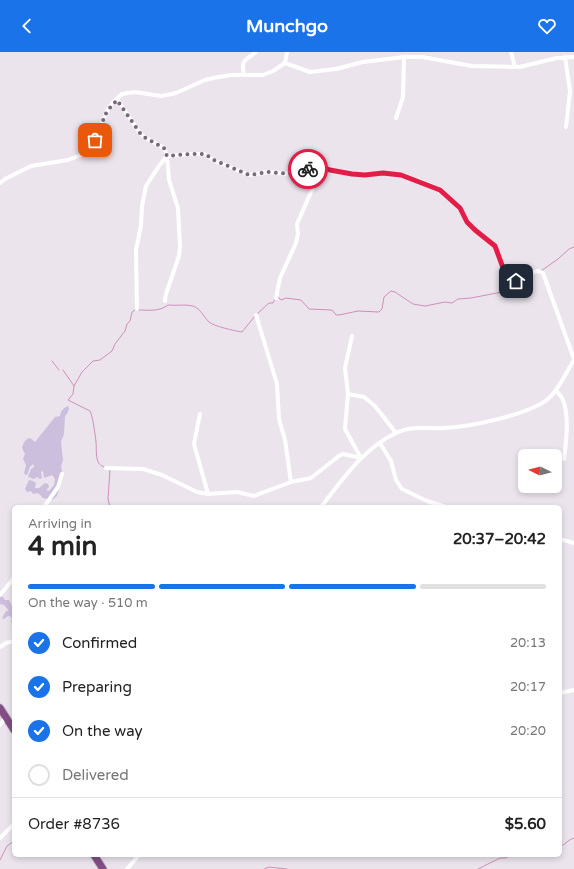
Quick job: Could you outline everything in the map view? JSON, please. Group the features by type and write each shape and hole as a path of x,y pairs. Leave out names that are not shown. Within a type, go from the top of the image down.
{"highway":[{"path":"0,708 12,727"},
{"path":"95,857 103,869"}],"street":[{"path":"244,75 242,65 244,61 256,52"},
{"path":"0,183 31,166 68,160 81,155 90,148 95,140 107,111 122,94 135,92 161,96 176,93 209,79 231,75 263,75 273,71 285,63 287,52"},
{"path":"511,52 515,67"},
{"path":"285,63 310,72 336,69 363,62 404,57 422,57 472,66 515,67 524,67 565,57 574,57"},
{"path":"396,118 403,97 404,57"},
{"path":"565,57 570,82 566,127"},
{"path":"117,100 140,133 144,137 164,148 167,156 169,180 178,208 180,246 177,262 165,301"},
{"path":"568,103 574,104"},
{"path":"137,309 136,250 142,225 142,206 146,186 158,166 167,156 189,154 205,154 214,160 249,175 268,172 290,174 322,167 352,174 365,175 383,173 401,175 440,190 460,208 467,222 495,246 510,284 530,273 538,271 543,273 574,360 556,391 550,398 532,408 464,427 410,428 396,433 361,458 323,505"},
{"path":"276,298 280,278 296,243 298,234 297,224 322,167"},
{"path":"256,315 276,384 279,419 285,440 291,482"},
{"path":"352,336 345,368 348,394 345,429 361,458"},
{"path":"556,391 562,398 565,412 566,441 564,459"},
{"path":"348,394 364,397 375,406 396,433"},
{"path":"200,414 194,444 208,494"},
{"path":"380,443 391,461 396,480 402,488 421,498 440,505"},
{"path":"106,468 143,469 162,475 197,492 208,494 236,492 254,496 291,482 312,478 343,454 361,458"},
{"path":"45,505 58,487 62,474"},
{"path":"562,540 574,544"},
{"path":"0,595 12,580"},
{"path":"0,647 12,642"},
{"path":"562,693 574,690"},
{"path":"0,725 6,717"},
{"path":"0,838 12,826"},
{"path":"127,869 137,857"}],"shaded area":[{"path":"68,406 68,412 65,416 64,434 61,442 63,460 61,466 62,471 59,476 62,480 57,496 52,500 43,498 38,493 33,494 31,491 27,492 25,489 29,480 36,483 35,488 39,488 45,483 48,484 49,487 46,490 49,491 54,485 55,479 52,475 44,478 43,471 41,472 42,478 40,479 37,477 34,479 28,477 31,469 34,467 33,464 27,475 24,474 26,465 23,459 25,454 22,448 27,439 30,438 35,442 55,417 60,416 62,410"},
{"path":"0,596 5,600 9,600 12,606 12,619 10,616 4,619 2,618 6,611 9,611 4,605 0,604"}],"waterway":[{"path":"541,271 569,249 574,247"},
{"path":"278,297 281,300 286,298 301,300 309,309 332,310 336,315 339,315 358,311 379,312 382,309 384,297 391,291 413,304 425,306 445,302 452,303 458,299 502,292 522,280"},
{"path":"257,314 269,303 273,303 275,299"},
{"path":"138,310 157,310 168,305 193,306 196,307 211,324 242,332 255,316"},
{"path":"104,467 97,460 96,442 90,411 68,400 73,394 74,386 82,372 93,361 100,360 112,351 115,344 125,331 127,324 130,321 132,312 135,310"},
{"path":"52,361 59,370"},
{"path":"63,370 74,386"},
{"path":"110,470 108,499 110,505"},
{"path":"562,845 574,838"},
{"path":"0,860 7,846 12,842"},
{"path":"478,869 500,858 507,857"},
{"path":"264,869 269,867 287,869"}],"way so far":[{"path":"95,140 100,130 102,119 112,104 117,100 140,133 144,137 162,146 166,151 167,156 205,154 214,160 249,175 268,172 290,174 308,169"}],"route":[{"path":"308,169 322,167 352,174 365,175 383,173 401,175 433,186 440,190 457,205 467,222 495,246 510,284 516,281"}]}
